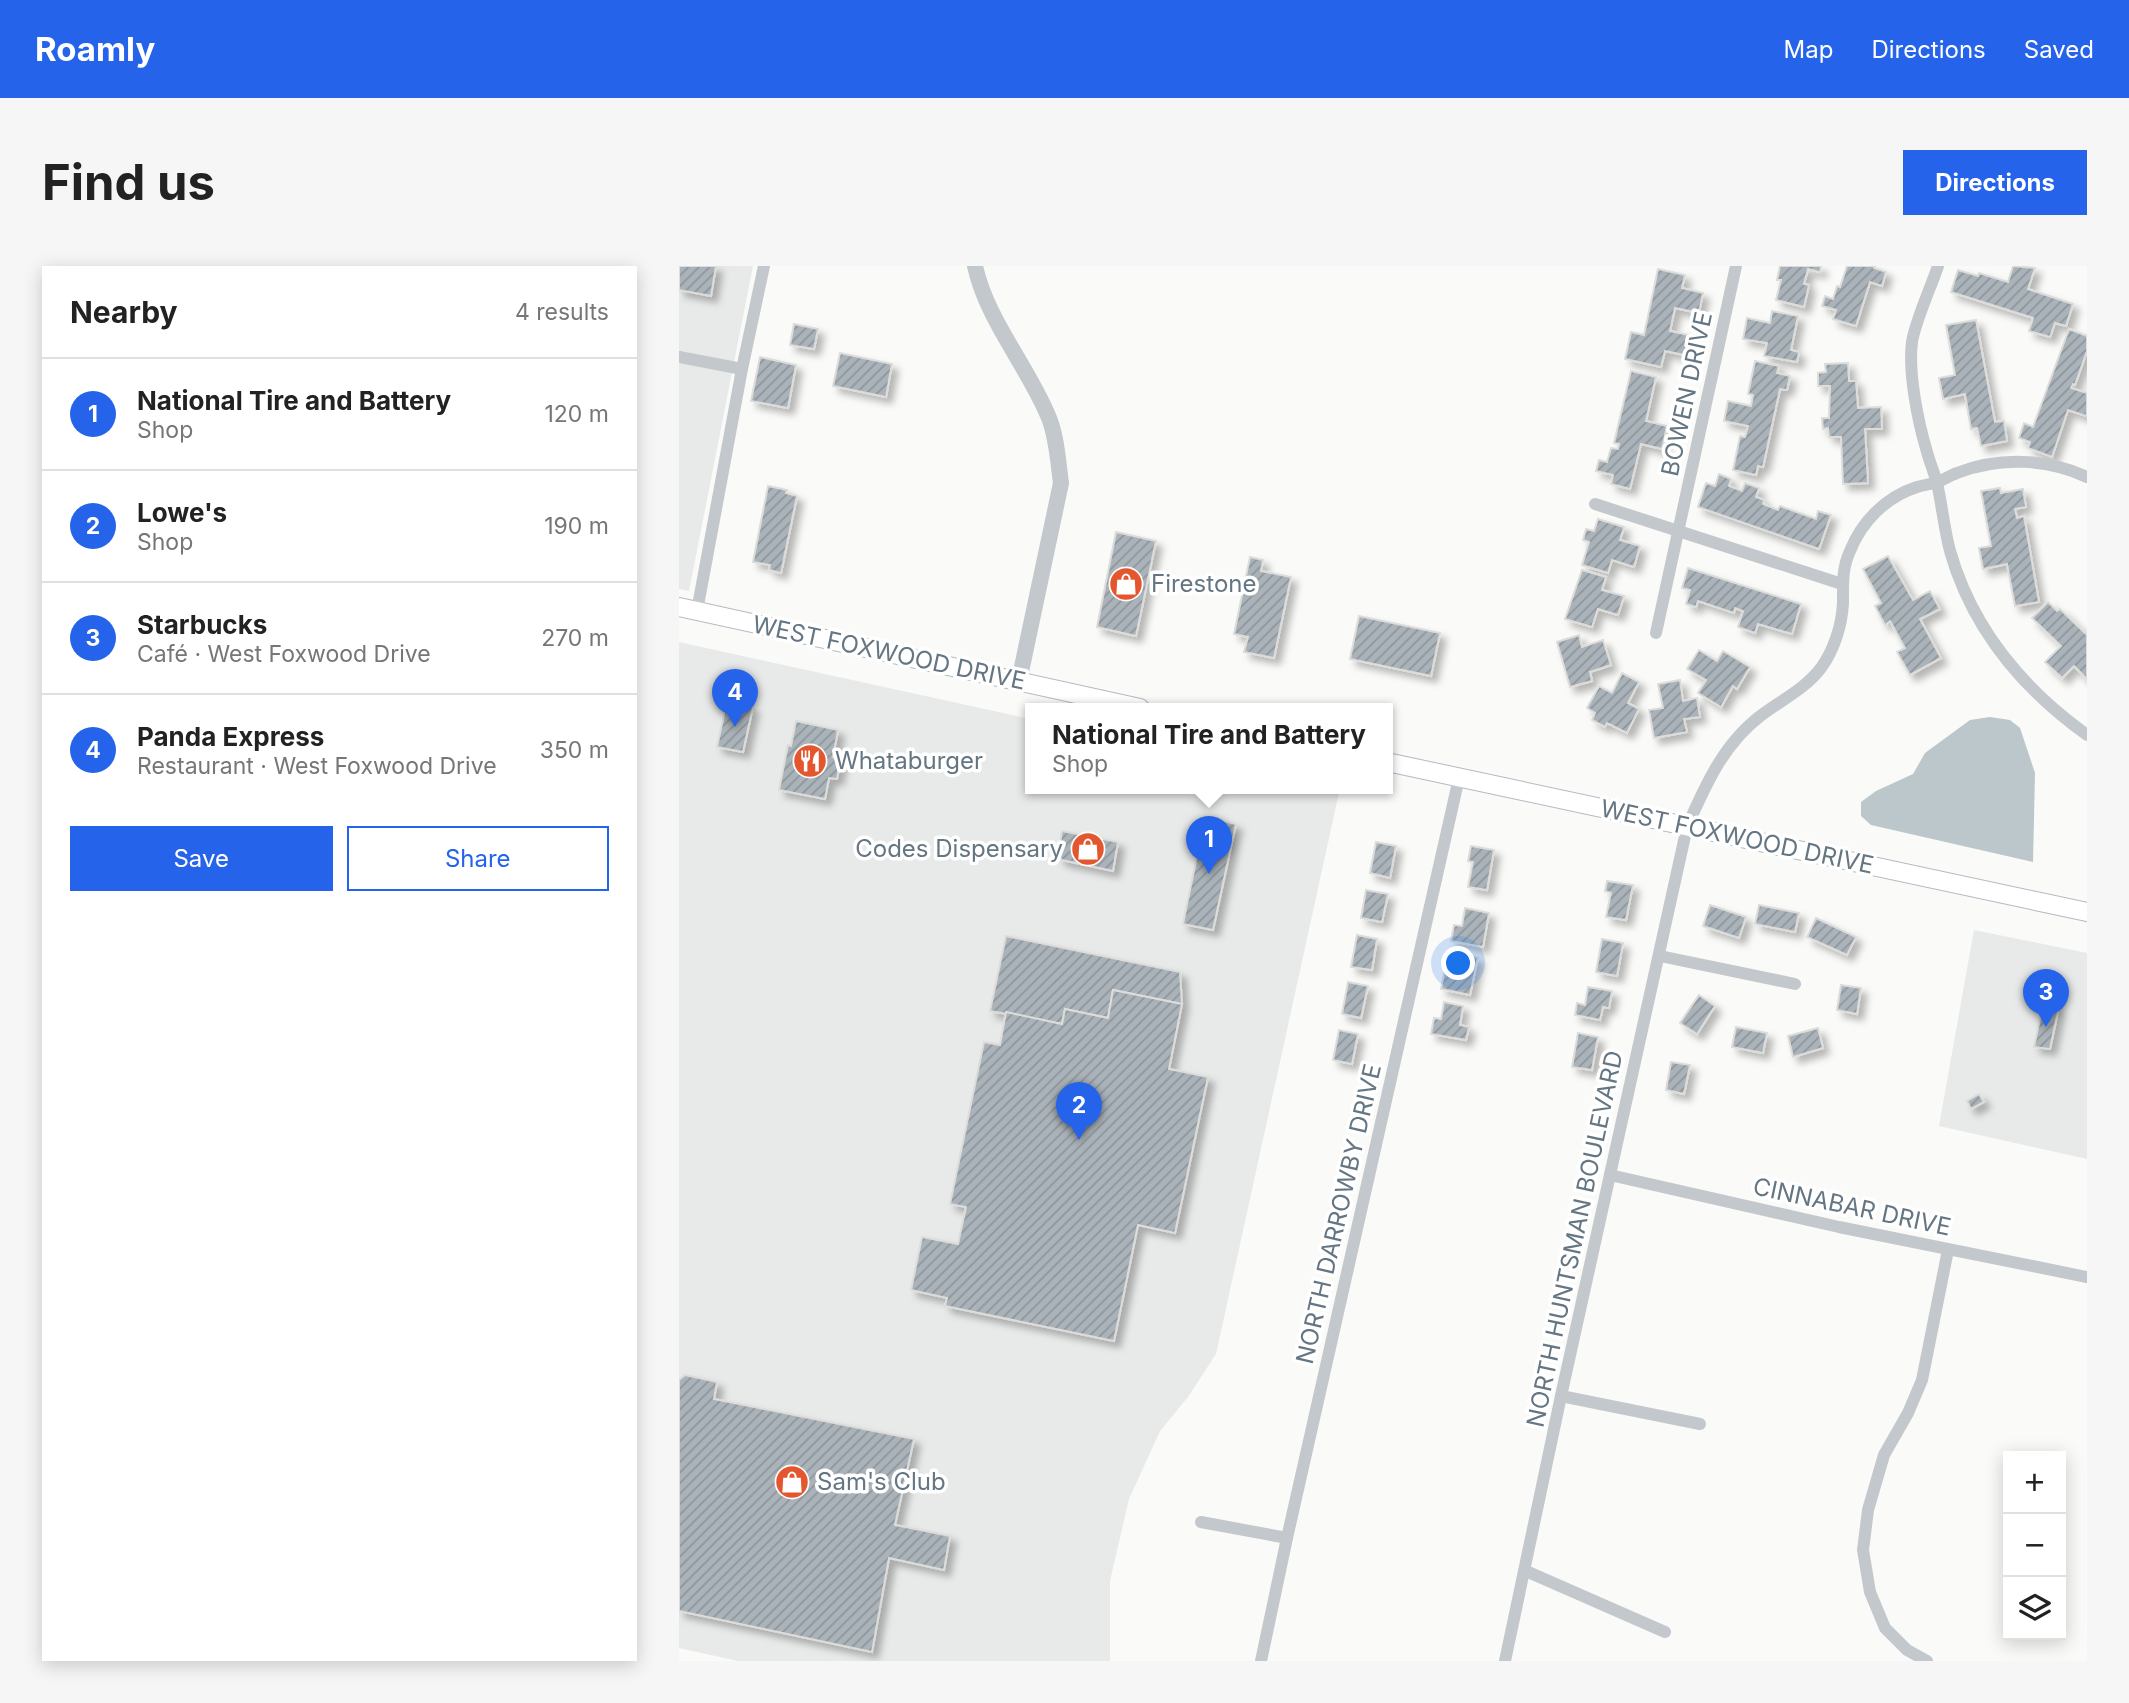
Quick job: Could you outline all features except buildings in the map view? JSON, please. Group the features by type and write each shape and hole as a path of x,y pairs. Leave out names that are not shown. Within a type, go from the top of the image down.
{"main road":[{"name":"WEST FOXWOOD DRIVE","path":"688,609 1118,703"},
{"name":"WEST FOXWOOD DRIVE","path":"1393,763 2087,912"}],"street":[{"path":"688,609 764,266"},
{"path":"975,266 982,291 1050,420 1061,483 1019,681"},
{"name":"BOWEN DRIVE","path":"1656,633 1736,266"},
{"path":"1938,266 1912,341 1913,380 1918,417 1937,482 1951,553 1976,614 1994,644 2028,686 2057,714 2087,735"},
{"path":"679,357 742,369"},
{"name":"NORTH HUNTSMAN BOULEVARD","path":"1505,1661 1687,827 1715,768 1728,747 1761,716 1800,690 1822,666 1840,623 1842,584 1849,554 1868,520 1899,495 1958,472 2007,462 2033,462 2060,467 2087,477"},
{"path":"1595,504 1842,584"},
{"name":"NORTH DARROWBY DRIVE","path":"1261,1661 1459,778"},
{"path":"1660,956 1795,984"},
{"name":"CINNABAR DRIVE","path":"1610,1175 1948,1250 2087,1277"},
{"path":"1927,1661 1907,1650 1885,1628 1870,1592 1863,1550 1868,1510 1884,1455 1908,1413 1921,1380 1948,1250"},
{"path":"1561,1396 1700,1424"},
{"path":"1201,1522 1287,1538"},
{"path":"1526,1571 1665,1632"}],"shaded area":[{"path":"679,266 753,266 689,591 679,589"},
{"path":"679,642 1025,718 1025,794 1339,794 1216,1354 1188,1397 1160,1431 1129,1499 1110,1581 1110,1661 738,1661 679,1648"},
{"path":"1990,717 2010,720 2020,728 2035,773 2033,862 1871,825 1861,816 1861,802 1876,791 1913,774 1925,753 1970,720"},
{"path":"1974,930 2087,953 2087,1159 1939,1126"}],"place":[{"name":"Firestone","path":"1126,584"},
{"name":"Panda Express","path":"735,727"},
{"name":"Whataburger","path":"810,761"},
{"name":"Codes Dispensary","path":"1088,849"},
{"name":"National Tire and Battery","path":"1209,874"},
{"name":"Starbucks","path":"2046,1027"},
{"name":"Lowe's","path":"1079,1140"},
{"name":"Sam's Club","path":"792,1482"}]}
